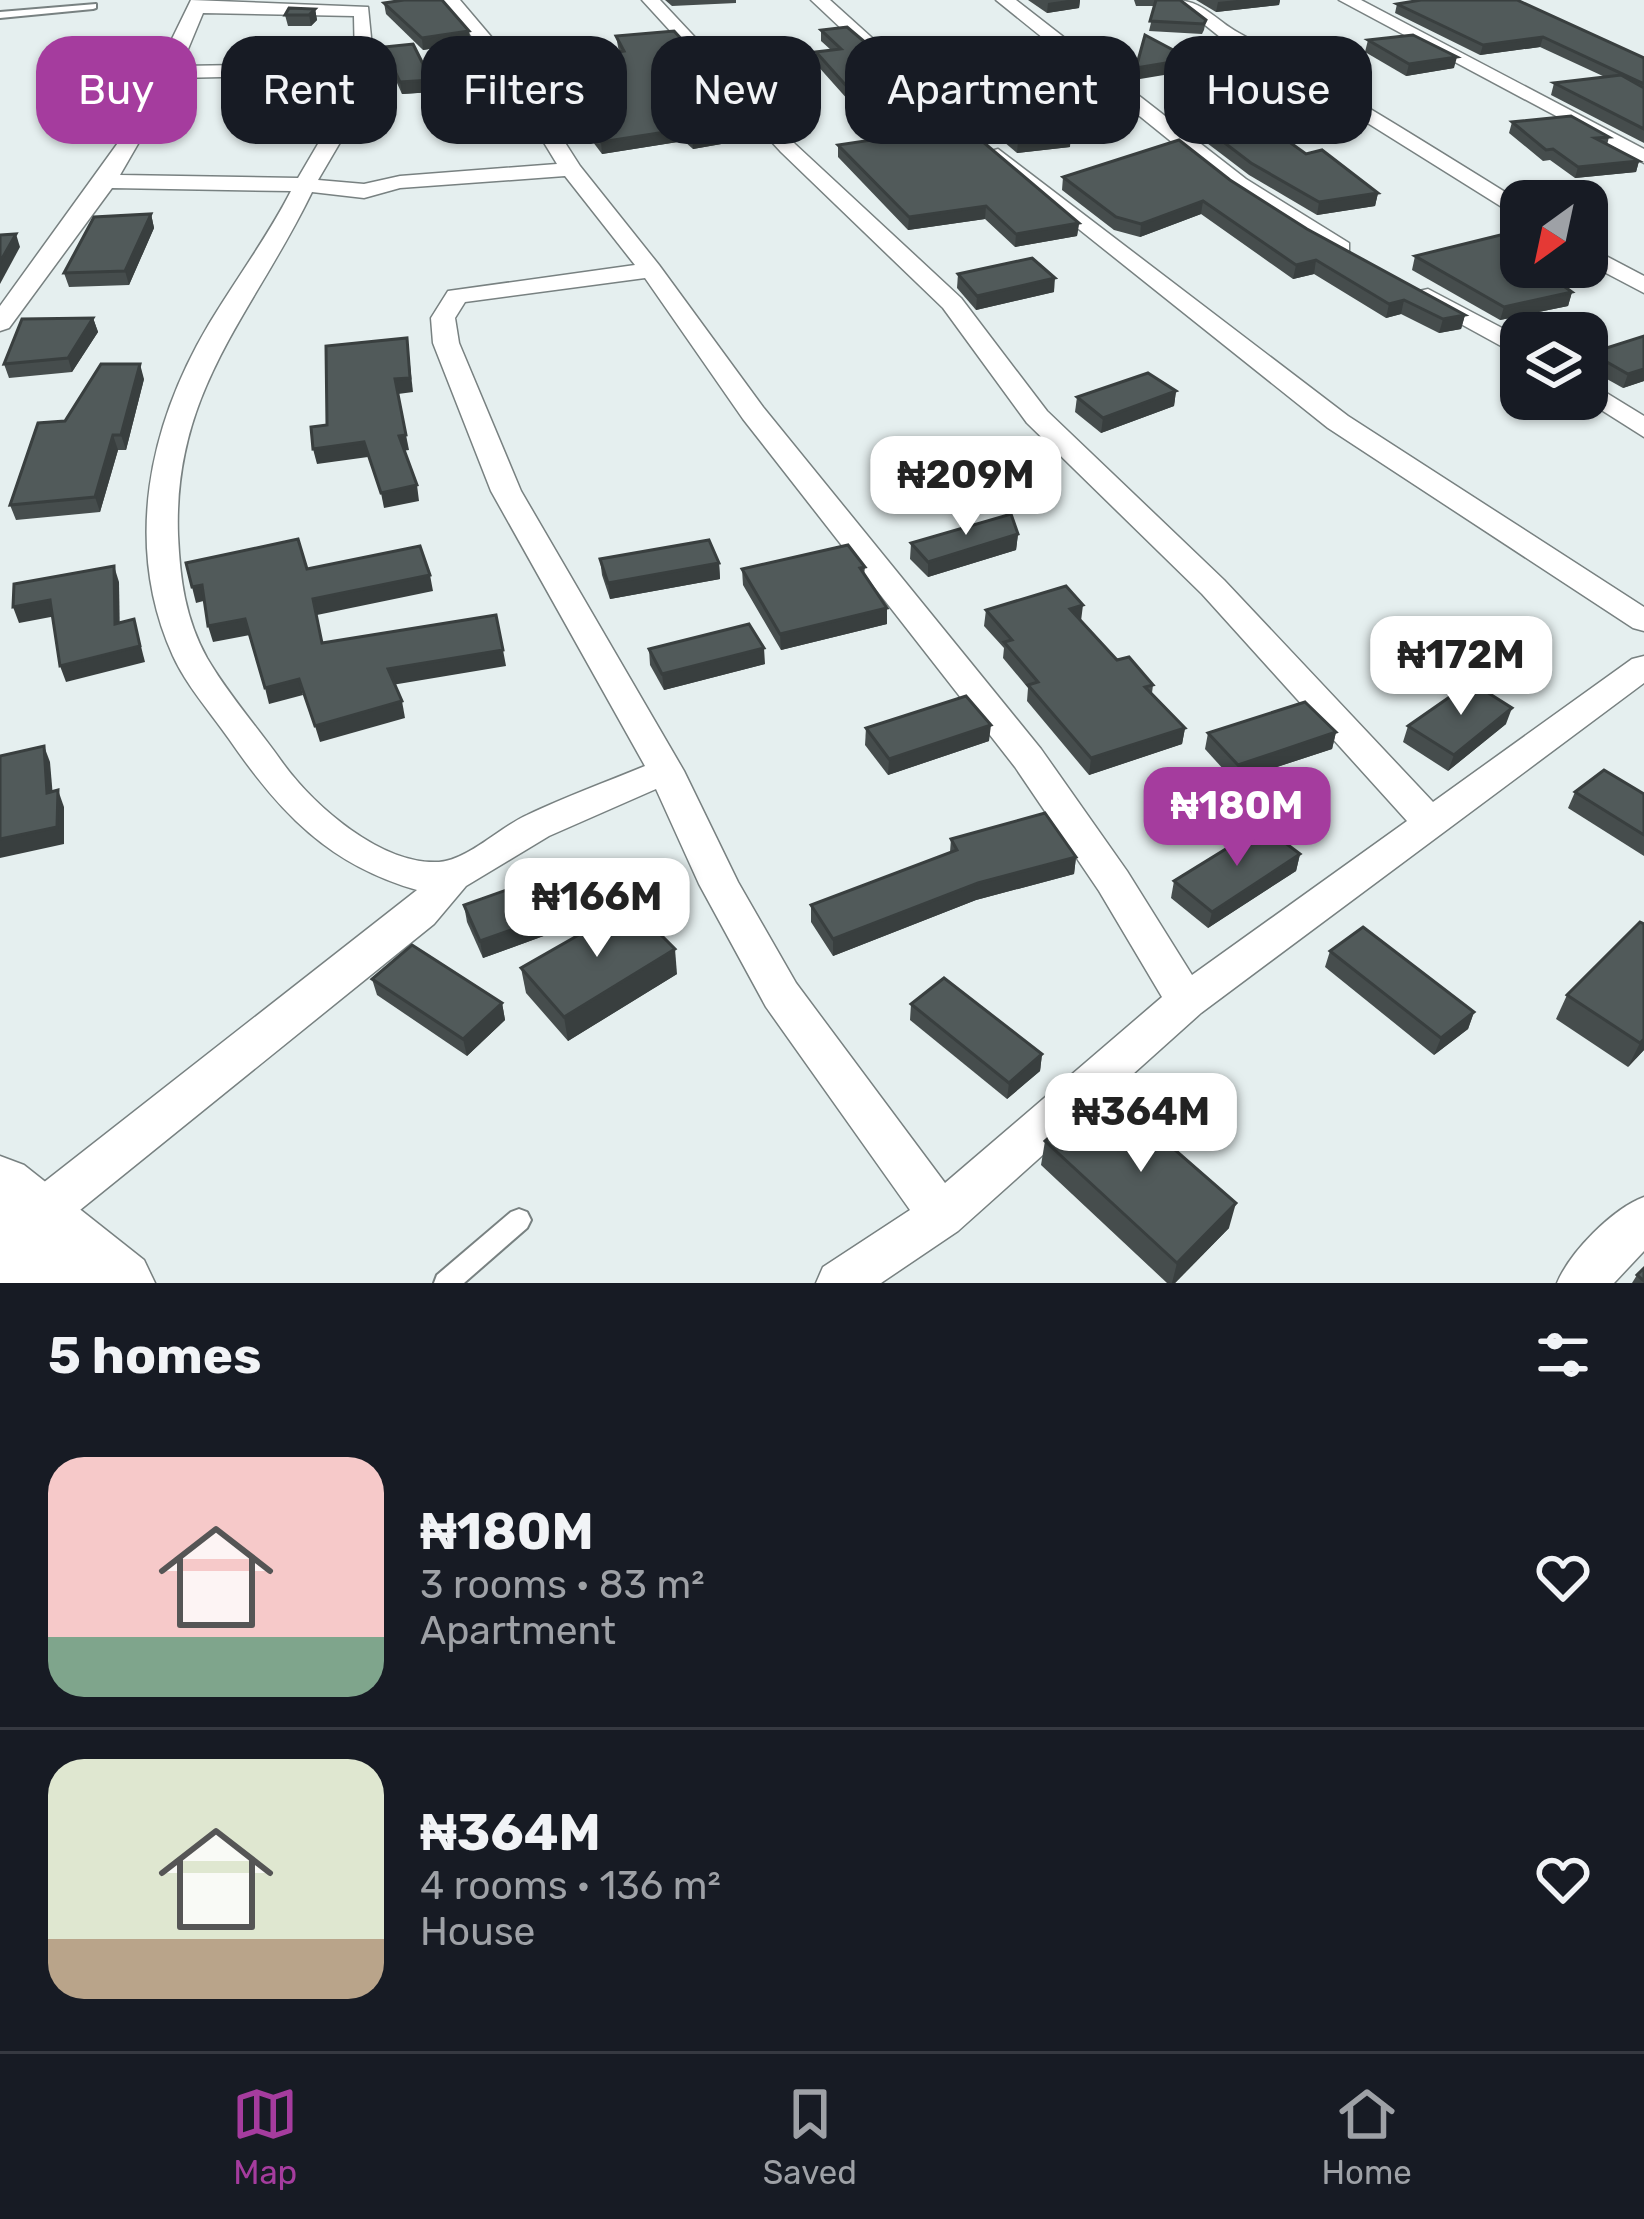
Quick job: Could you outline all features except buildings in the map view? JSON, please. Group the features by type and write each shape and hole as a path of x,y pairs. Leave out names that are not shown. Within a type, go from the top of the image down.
{"street":[{"path":"451,0 509,70 571,170 652,270 752,413 1028,758 1113,881 1186,1001"},
{"path":"651,0 788,148 952,303 1037,418 1214,587 1429,821"},
{"path":"820,0 860,36"},
{"path":"1005,0 1238,184 1369,264"},
{"path":"1183,0 1226,33 1320,84 1500,199"},
{"path":"1348,0 1644,157"},
{"path":"186,36 198,4 365,6"},
{"path":"0,323 128,144"},
{"path":"329,144 276,243 195,374 162,487 164,589 191,659 281,787 325,827 382,866 417,876 452,876"},
{"path":"983,144 1338,422 1644,621"},
{"path":"105,181 304,184 364,191 400,182 571,170"},
{"path":"1608,265 1644,286"},
{"path":"652,270 457,296 443,318 446,343 506,491 666,771 718,884 781,995 941,1216"},
{"path":"1405,284 1500,337"},
{"path":"1608,404 1644,429"},
{"path":"839,1283 941,1216 1186,1001 1644,667"},
{"path":"119,1283 19,1234 420,913 452,876 536,826 666,771"},
{"path":"1580,1283 1644,1218"}],"lane":[{"path":"0,15 93,6"},
{"path":"446,1283 518,1220"}]}
